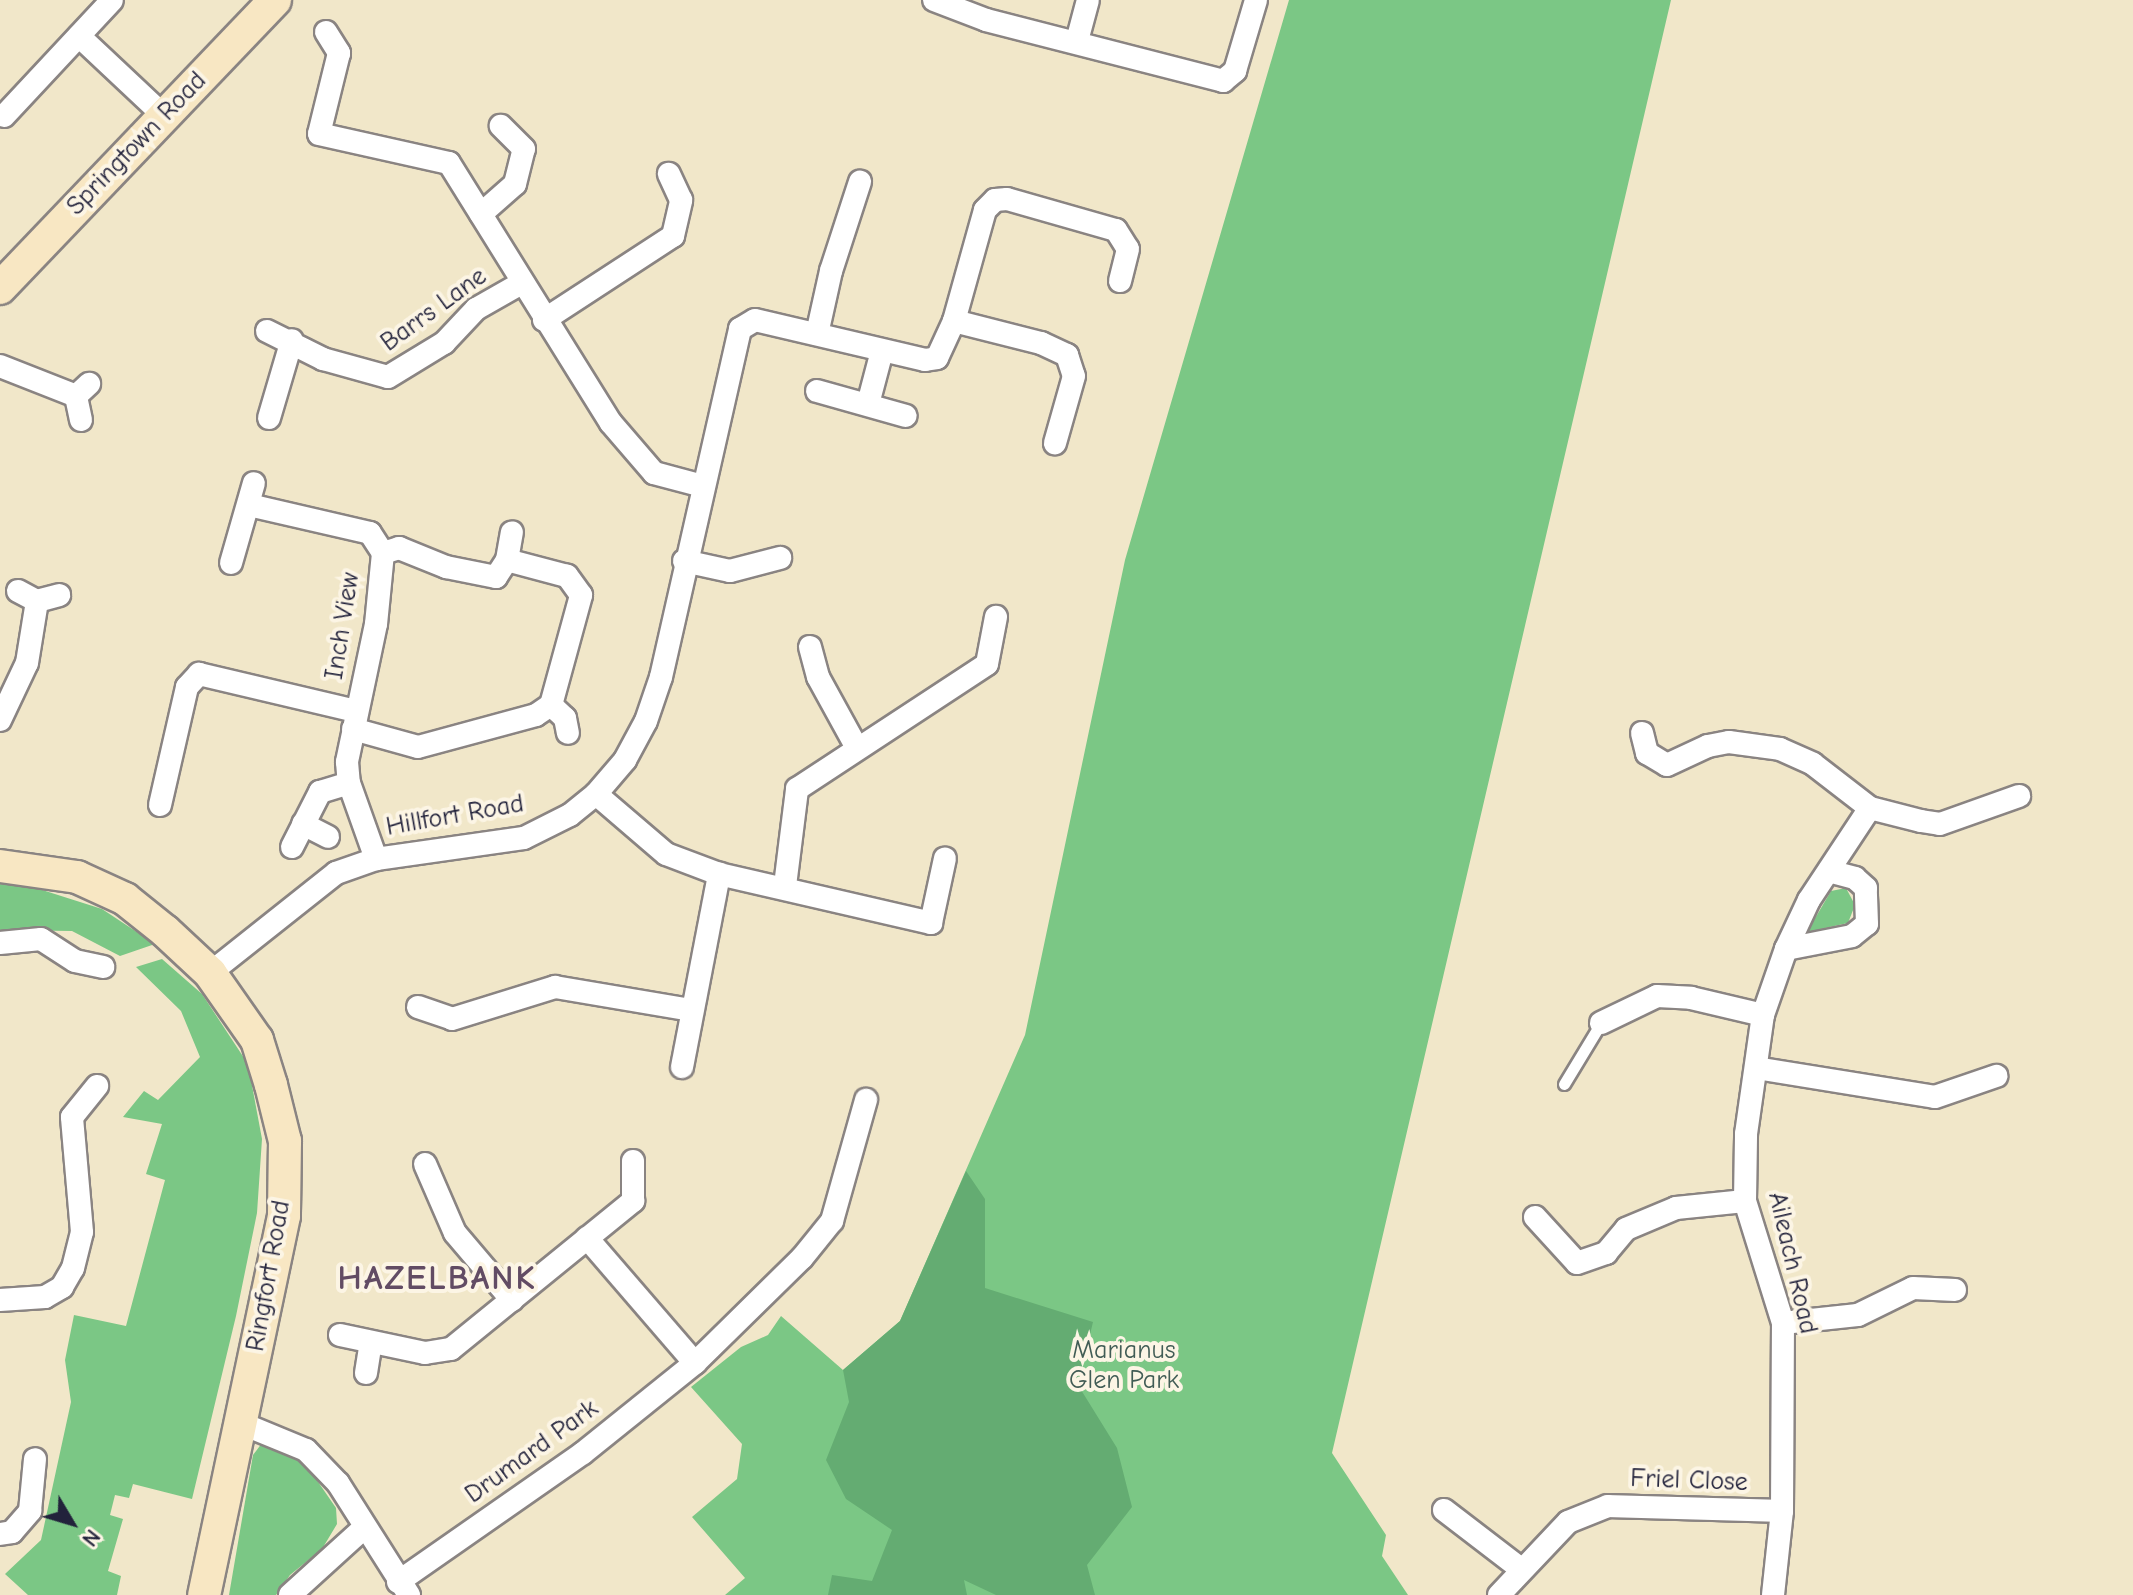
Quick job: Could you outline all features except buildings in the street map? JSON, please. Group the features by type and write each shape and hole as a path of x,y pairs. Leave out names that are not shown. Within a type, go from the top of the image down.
{"street":[{"path":"4,116 112,0"},
{"name":"Springtown Road","path":"0,288 275,0"},
{"path":"934,0 986,20 1223,81 1235,71 1256,0"},
{"path":"1077,41 1088,0"},
{"name":"Barrs Lane","path":"326,32 339,53 319,134 449,163 520,284 611,423 654,473 703,486"},
{"path":"79,36 163,115"},
{"path":"481,214 515,184 524,149 501,126"},
{"path":"544,320 673,236 681,200 669,174"},
{"path":"817,334 831,271 860,182"},
{"path":"1055,443 1074,376 1067,355 1049,346 954,321 985,210 995,200 1007,199 1116,230 1128,249 1120,281"},
{"name":"Barrs Lane","path":"267,331 292,340 323,359 388,377 444,343 476,309 520,284"},
{"name":"Hillfort Road","path":"210,973 303,895 336,873 376,859 524,838 570,815 596,794 625,760 646,721 740,329 755,320 882,351 937,358 954,321"},
{"path":"269,418 292,340"},
{"path":"868,404 882,351"},
{"path":"0,366 82,390 81,420"},
{"path":"817,391 906,416"},
{"name":"Inch View","path":"231,563 239,525 252,494 370,533 383,553 376,624 355,720 349,783 376,859"},
{"path":"501,569 512,532"},
{"path":"383,553 399,548 446,567 567,576 581,595 551,705 565,718 568,733"},
{"path":"684,561 730,571 780,558"},
{"path":"0,720 27,663 38,595"},
{"path":"785,886 797,789 856,746 987,664 996,617"},
{"path":"810,647 818,677 856,746"},
{"name":"Inch View","path":"160,805 187,687 199,674 355,720 418,747 536,715 551,705"},
{"path":"1642,733 1647,753 1667,765 1708,746 1729,742 1780,749 1813,764 1870,808 1940,824 2019,796"},
{"path":"292,847 320,792 349,783"},
{"path":"596,794 666,854 719,874 785,886 931,923 945,858"},
{"name":"Aileach Road","path":"1773,1595 1782,1511 1783,1323 1745,1201 1746,1134 1763,1015 1786,949 1829,871 1870,808"},
{"path":"303,824 328,837"},
{"name":"Ringfort Road","path":"0,866 77,877 125,899 210,973 257,1040 285,1141 284,1216 238,1422 204,1595"},
{"path":"1786,949 1852,936 1867,924 1866,888 1829,871"},
{"path":"682,1067 719,874"},
{"path":"0,943 41,939 75,961 103,967"},
{"path":"418,1007 452,1019 555,987 691,1010"},
{"path":"1601,1023 1657,996 1691,998 1763,1015"},
{"path":"1756,1068 1935,1097 1996,1076"},
{"path":"0,1300 45,1297 62,1287 73,1268 82,1232 72,1117 97,1086"},
{"name":"Drumard Park","path":"238,1422 306,1450 338,1483 404,1588 583,1453 695,1363 802,1258 832,1221 866,1100"},
{"path":"340,1335 425,1353 451,1349 633,1201 633,1161"},
{"path":"425,1164 455,1233 512,1300"},
{"path":"1535,1217 1577,1263 1606,1253 1626,1229 1676,1208 1745,1201"},
{"path":"587,1238 695,1363"},
{"path":"1783,1323 1858,1315 1913,1288 1955,1290"},
{"path":"366,1373 371,1343"},
{"path":"0,1534 12,1532 30,1511 35,1459"},
{"name":"Friel Close","path":"1499,1595 1568,1522 1608,1506 1782,1511"},
{"path":"1444,1510 1521,1569"},
{"path":"292,1594 365,1527"}],"lane":[{"path":"1564,1084 1601,1023"}],"green space":[{"name":"Marianus Glen Park","path":"1289,0 1671,0 1332,1453 1386,1535 1382,1556 1408,1595 725,1595 745,1578 692,1517 737,1479 742,1444 691,1387 741,1347 768,1335 781,1316 843,1370 900,1321 1025,1035 1125,560"},
{"path":"0,884 36,888 102,909 155,944 120,956 72,931 0,930"},
{"path":"1846,888 1855,905 1848,923 1807,932 1831,891"},
{"path":"162,959 202,994 248,1064 262,1139 257,1213 236,1316 192,1499 133,1484 129,1498 115,1495 110,1515 123,1519 108,1571 121,1576 117,1595 28,1595 5,1574 41,1540 71,1402 65,1360 74,1315 126,1326 165,1180 146,1174 162,1124 123,1117 144,1091 158,1100 200,1057 181,1011 136,967"},
{"path":"966,1171 985,1199 985,1288 1093,1322 1078,1385 1117,1448 1132,1507 1087,1565 1095,1595 996,1595 964,1580 967,1595 828,1595 832,1575 872,1581 892,1530 846,1499 826,1460 849,1402 843,1370 900,1321"},
{"path":"262,1443 301,1457 336,1508 337,1524 322,1549 290,1575 276,1595 229,1595 253,1455"}],"district":[{"name":"HAZELBANK","path":"437,1279"}]}
